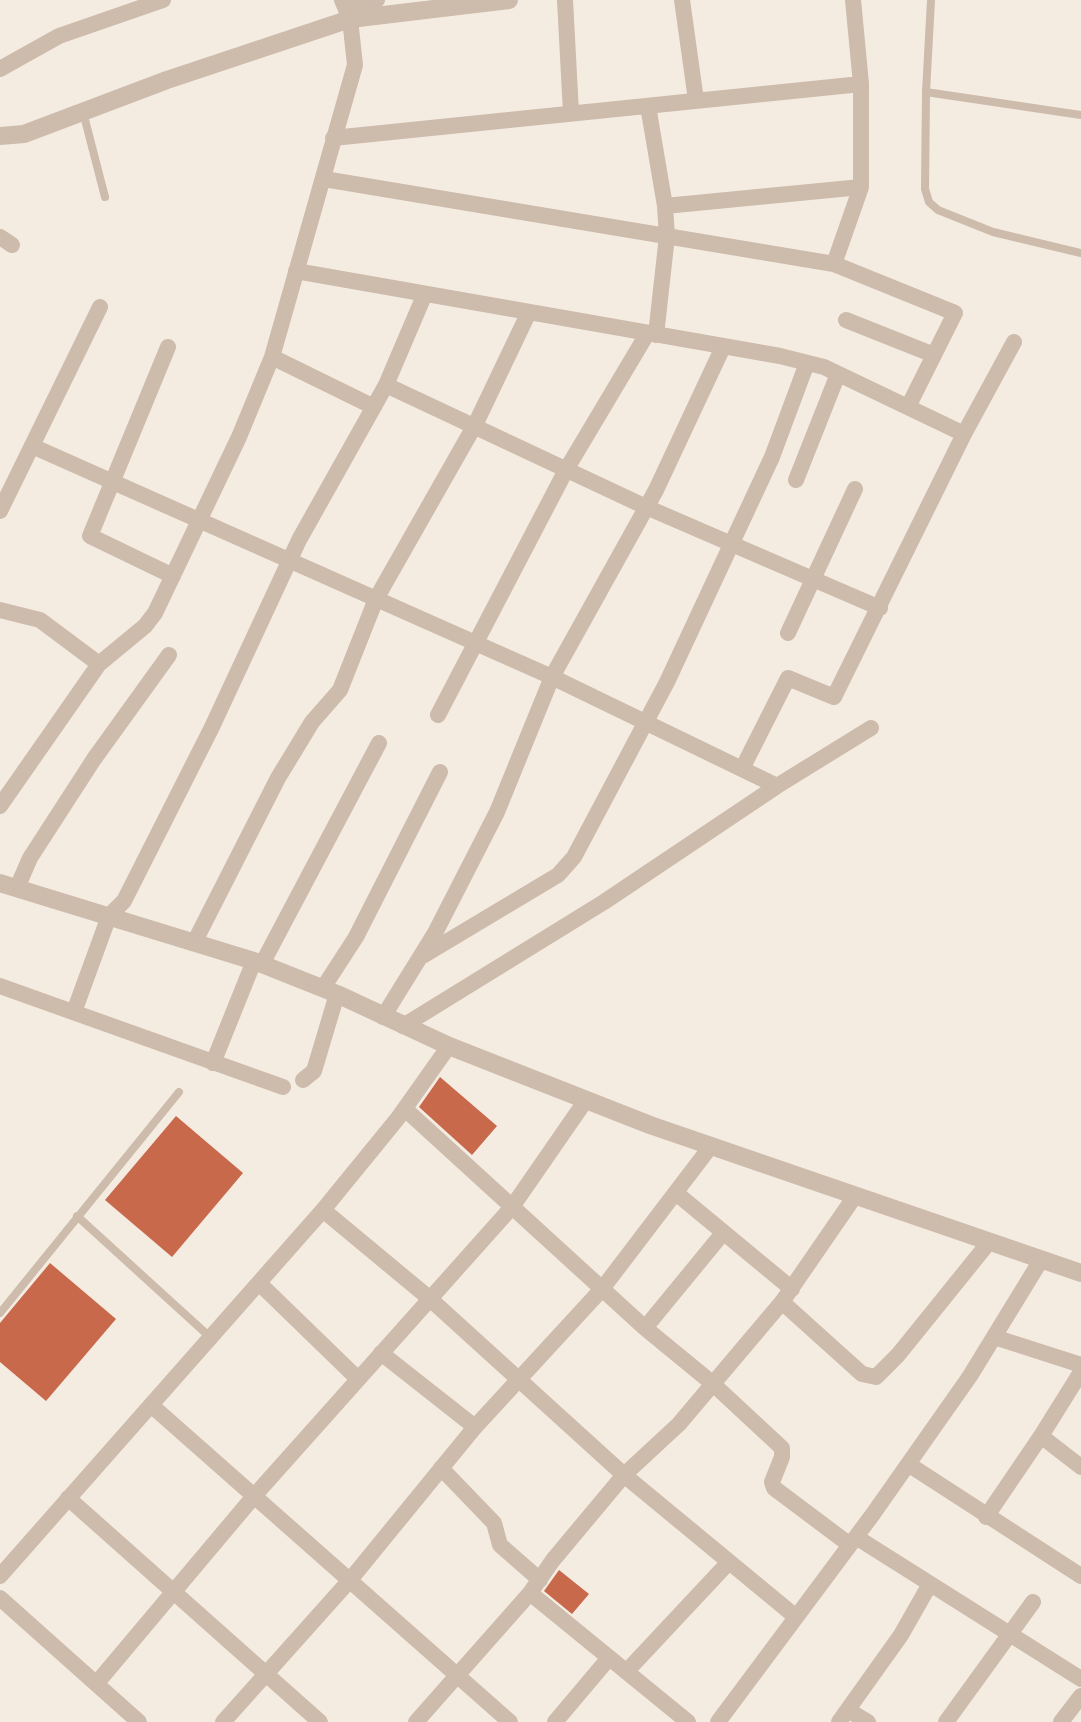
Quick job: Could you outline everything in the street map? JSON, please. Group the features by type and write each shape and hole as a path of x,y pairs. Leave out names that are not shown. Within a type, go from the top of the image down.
{"street":[{"path":"0,69 59,36 120,7 163,0"},
{"path":"0,136 23,134 346,9 377,0"},
{"path":"346,9 509,0"},
{"path":"565,0 571,113"},
{"path":"682,0 696,100"},
{"path":"834,264 861,187 861,84 853,0"},
{"path":"0,806 99,664 145,626 173,576 239,437 272,357 355,65 346,9"},
{"path":"333,138 861,84"},
{"path":"438,715 566,470 652,335 667,236 665,206 648,106"},
{"path":"324,178 834,264 956,313 908,407"},
{"path":"665,206 861,187"},
{"path":"296,271 807,363 838,373 964,434"},
{"path":"74,1012 109,916 124,901 137,876 289,561 386,385 424,296"},
{"path":"0,510 100,307"},
{"path":"195,941 278,778 312,722 340,690 376,599 474,426 529,312"},
{"path":"846,320 934,355"},
{"path":"742,769 789,678 834,697 964,434 1014,342"},
{"path":"168,347 115,482 90,536 173,576"},
{"path":"383,1017 419,958 498,812 552,677 646,508 723,347"},
{"path":"272,357 374,407"},
{"path":"419,958 558,875 585,839 646,722 733,542 772,457 807,363"},
{"path":"796,480 838,373"},
{"path":"386,385 646,508 733,542 880,608"},
{"path":"32,446 476,642 777,786"},
{"path":"788,633 855,489"},
{"path":"0,610 40,620 99,664"},
{"path":"169,655 9,885 195,941 258,963 330,991 449,1046 586,1100 711,1146 1081,1273"},
{"path":"403,1026 604,902 777,786 871,728"},
{"path":"214,1063 258,963 379,743"},
{"path":"303,1080 314,1071 330,991 440,772"},
{"path":"0,986 283,1087"},
{"path":"0,1576 323,1210 405,1109 449,1046"},
{"path":"96,1684 255,1495 512,1207 586,1100"},
{"path":"405,1109 645,1328 712,1383 782,1447 782,1457 773,1479 774,1488 853,1541 930,1584 1081,1679"},
{"path":"223,1722 350,1580 475,1427 602,1289 711,1146"},
{"path":"676,1193 723,1233 787,1295 862,1374 876,1377 898,1355 990,1241"},
{"path":"416,1722 535,1586 624,1475 678,1424 787,1295 855,1196"},
{"path":"323,1210 429,1298 624,1475 796,1617"},
{"path":"645,1328 723,1233"},
{"path":"718,1722 908,1464 994,1337 1041,1260"},
{"path":"259,1283 358,1379"},
{"path":"994,1337 1081,1365"},
{"path":"381,1353 475,1427"},
{"path":"986,1517 1081,1372"},
{"path":"151,1405 510,1722"},
{"path":"1041,1436 1081,1467"},
{"path":"908,1464 986,1517 1081,1576"},
{"path":"441,1468 494,1523 500,1545 535,1586 609,1658 688,1722"},
{"path":"68,1497 320,1722"},
{"path":"626,1672 729,1562"},
{"path":"868,1722 844,1716 901,1635 930,1584"},
{"path":"0,1598 139,1722"},
{"path":"946,1722 1033,1602"},
{"path":"555,1722 609,1658"},
{"path":"1061,1722 1081,1696"}],"lane":[{"path":"931,0 925,189 929,202 938,210 993,232 1081,253"},
{"path":"926,92 1081,115"},
{"path":"83,112 105,197"},
{"path":"0,1313 179,1091"},
{"path":"77,1216 211,1338"}],"building":[{"path":"440,1077 497,1126 472,1155 419,1107"},
{"path":"176,1116 243,1173 172,1257 105,1200"},
{"path":"50,1263 116,1319 46,1401 0,1362 0,1323"},
{"path":"559,1570 589,1594 572,1614 544,1591"}]}
